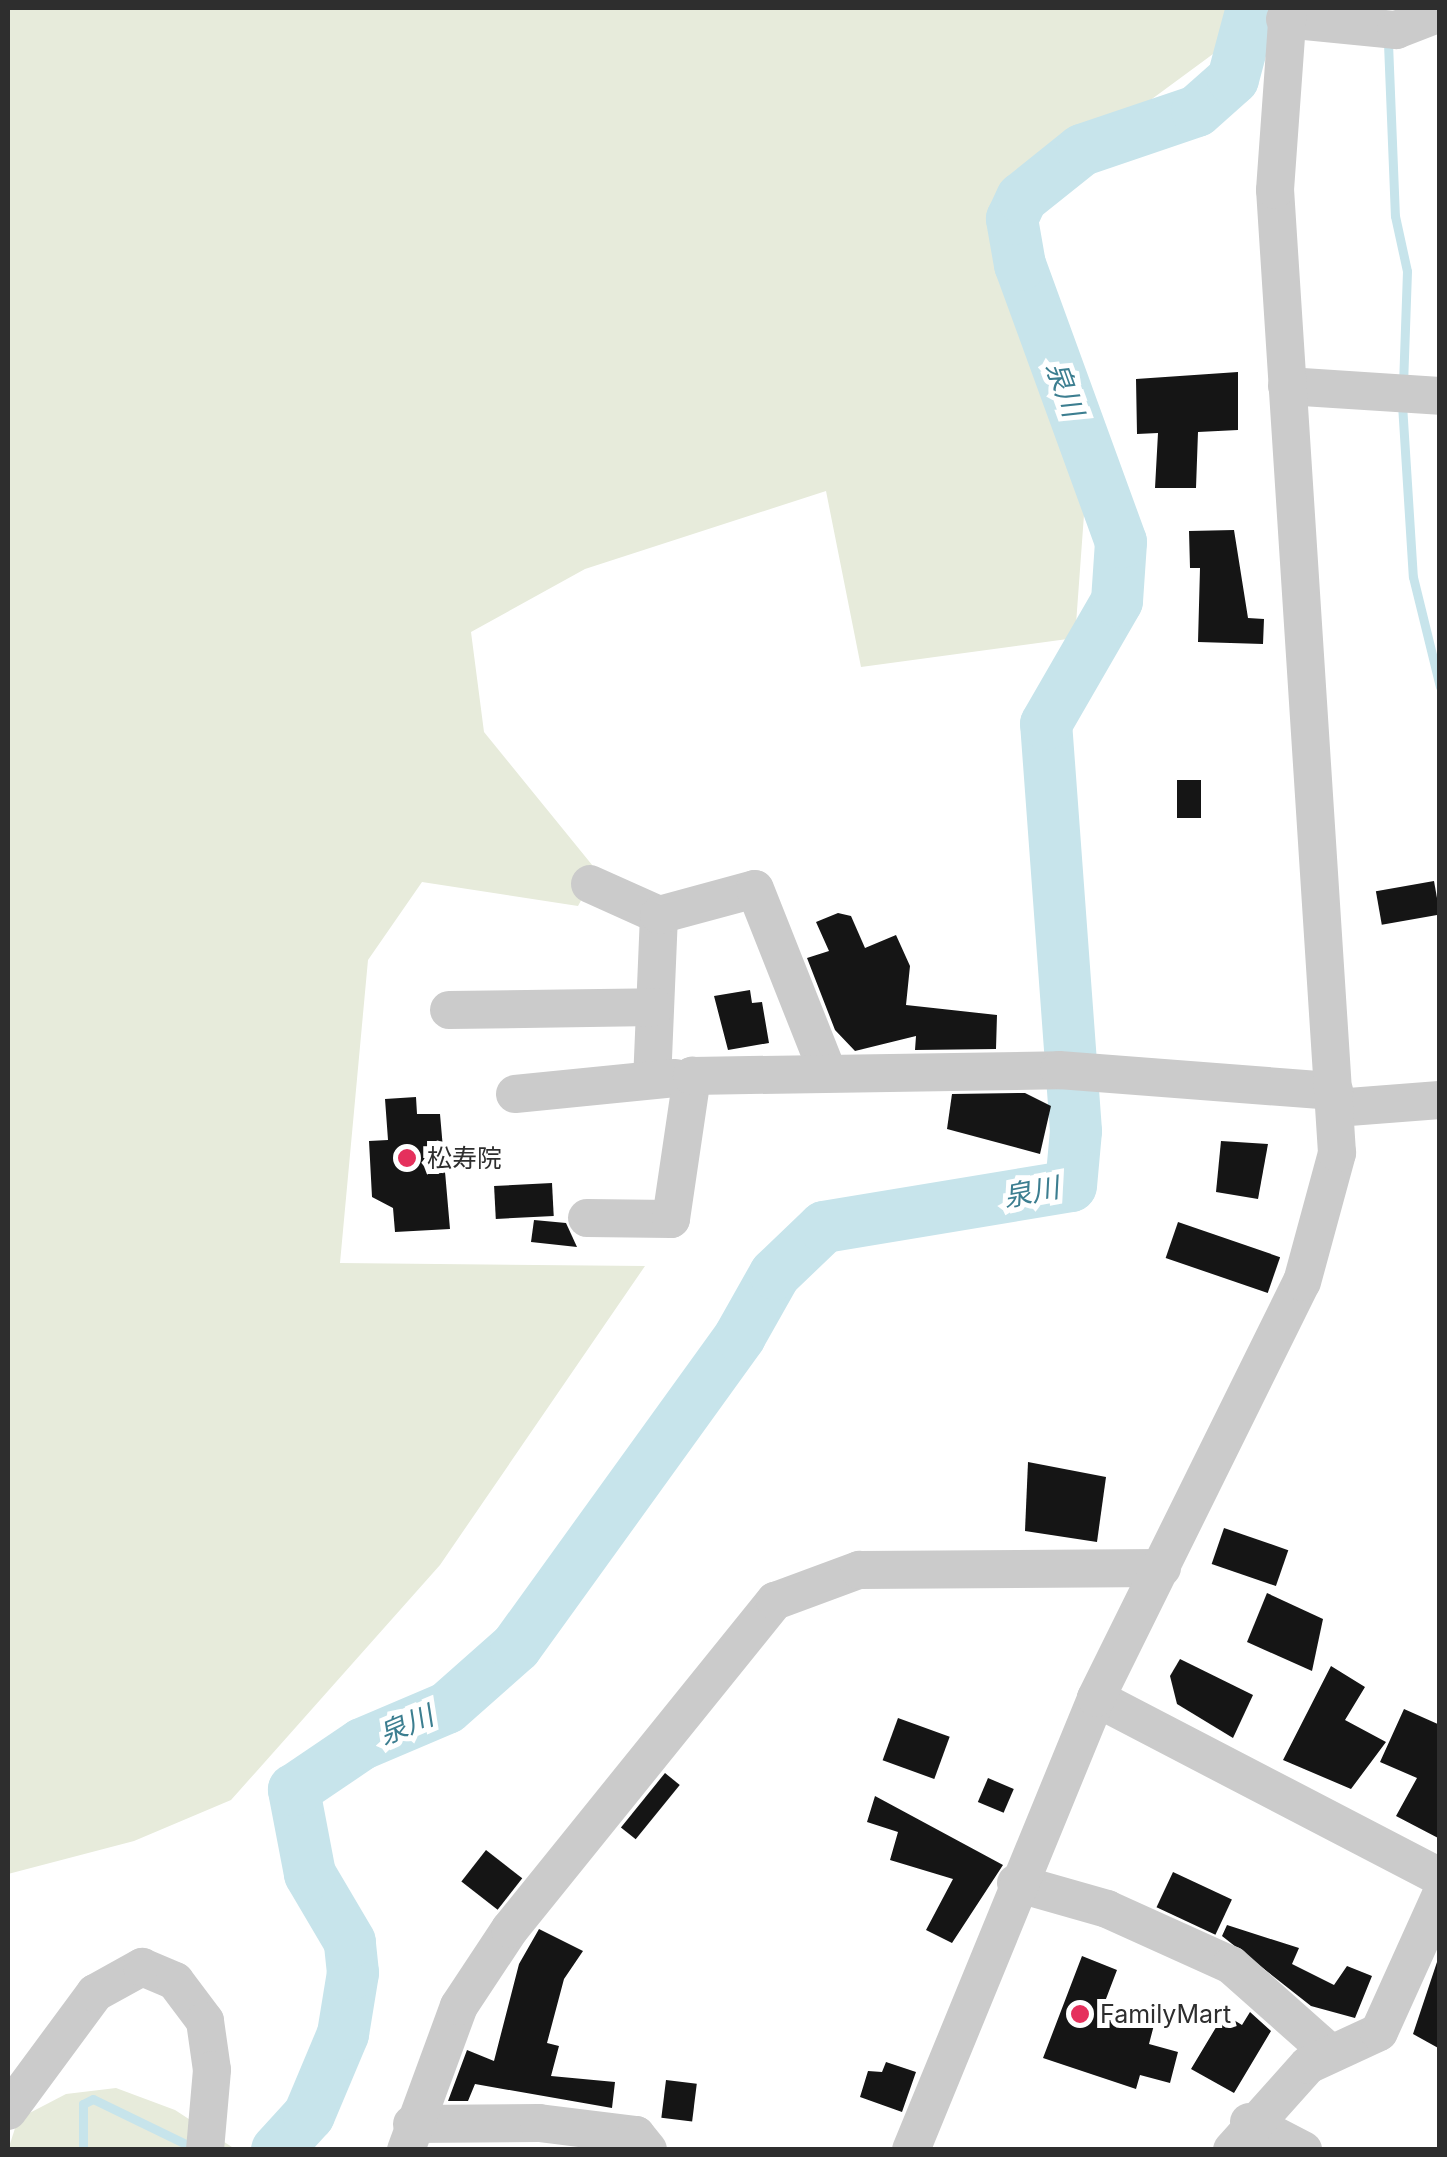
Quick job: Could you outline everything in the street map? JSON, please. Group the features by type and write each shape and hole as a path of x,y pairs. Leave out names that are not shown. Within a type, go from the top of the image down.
{"street":[{"path":"911,2150 1016,1883 1096,1698 1302,1282 1331,1183 1335,1099 1274,190 1287,13 1396,30 1440,13"},
{"path":"1288,386 1440,396"},
{"path":"590,884 660,915 755,889 828,1072"},
{"path":"652,1080 660,915"},
{"path":"449,1010 655,1007"},
{"path":"515,1094 692,1076 1078,1071 1335,1099 1440,1100"},
{"path":"587,1218 671,1219 692,1076"},
{"path":"648,2150 636,2135 539,2124 409,2137 459,2006 510,1929 775,1601 859,1570 1162,1568"},
{"path":"1096,1698 1440,1877"},
{"path":"1016,1883 1108,1909 1231,1965 1330,2053"},
{"path":"1241,2136 1330,2053 1379,2032 1440,1898"},
{"path":"8,2111 95,1992 142,1966 175,1981 204,2021 206,2146"},
{"path":"1241,2136 1303,2150"}],"green space":[{"path":"8,8 1248,8 1247,29 1005,207 1085,501 1075,638 861,667 826,491 585,569 471,632 484,732 597,871 578,906 422,882 368,960 340,1263 645,1266 440,1565 231,1800 134,1841 8,1874"},
{"path":"116,2088 175,2110 235,2149 8,2150 18,2119 66,2094"}],"building":[{"path":"1238,372 1238,430 1198,432 1196,488 1155,488 1158,433 1137,434 1136,379"},
{"path":"1234,530 1248,618 1264,619 1263,644 1198,642 1200,568 1190,568 1189,531"},
{"path":"1177,780 1201,780 1201,818 1177,818"},
{"path":"1434,881 1440,914 1382,925 1376,891"},
{"path":"838,913 851,916 865,948 896,935 910,966 906,1005 997,1015 996,1049 915,1050 916,1036 855,1051 835,1030 807,958 829,951 816,922"},
{"path":"750,990 752,1003 762,1002 769,1043 728,1050 714,996"},
{"path":"1025,1093 1051,1106 1040,1154 947,1129 952,1094"},
{"name":"松寿院","path":"416,1097 417,1114 440,1114 450,1229 395,1232 393,1208 372,1197 369,1141 388,1140 385,1099"},
{"path":"1221,1141 1268,1144 1258,1199 1216,1192"},
{"path":"552,1183 554,1216 496,1219 494,1186"},
{"path":"534,1220 566,1223 577,1247 531,1242"},
{"path":"1178,1222 1280,1257 1268,1293 1166,1258"},
{"path":"1028,1462 1106,1477 1097,1542 1025,1531"},
{"path":"1224,1528 1288,1550 1276,1586 1212,1564"},
{"path":"1267,1593 1323,1619 1312,1671 1247,1642"},
{"path":"1180,1659 1253,1695 1233,1738 1177,1704 1170,1676"},
{"path":"1331,1666 1365,1687 1345,1720 1386,1742 1351,1789 1283,1760"},
{"path":"1404,1709 1440,1725 1440,1839 1396,1816 1417,1778 1380,1762"},
{"path":"898,1718 950,1737 934,1779 883,1760"},
{"path":"665,1773 680,1785 636,1839 621,1827"},
{"path":"988,1778 1014,1789 1004,1813 978,1802"},
{"path":"875,1796 1003,1865 952,1943 926,1930 953,1879 890,1860 898,1832 867,1822"},
{"path":"486,1850 522,1878 498,1910 461,1882"},
{"path":"1173,1872 1232,1899 1215,1935 1157,1907"},
{"path":"1227,1925 1299,1948 1292,1964 1334,1985 1347,1966 1372,1976 1355,2018 1311,2006 1222,1936"},
{"path":"539,1929 583,1951 564,1979 547,2043 559,2046 551,2076 615,2082 612,2108 475,2084 468,2101 448,2101 467,2050 494,2061 519,1964"},
{"path":"1440,1953 1440,2049 1413,2034"},
{"path":"1082,1956 1117,1970 1101,2012 1154,2025 1149,2044 1178,2052 1170,2083 1140,2075 1136,2089 1043,2058"},
{"path":"1250,2012 1271,2031 1234,2093 1191,2069 1224,2014 1242,2025"},
{"path":"886,2062 916,2072 902,2112 860,2097 868,2071 882,2072"},
{"path":"666,2080 697,2084 692,2121 661,2118"}],"waterway":[{"name":"泉川","path":"277,2150 309,2115 343,2034 353,1973 350,1942 310,1874 294,1790 362,1744 447,1708 516,1647 740,1336 775,1274 824,1227 1071,1186 1076,1131 1046,724 1117,601 1121,542 1020,265 1012,219 1022,198 1082,150 1197,111 1233,79 1252,8"},
{"path":"1245,37 1278,38"},
{"path":"1388,43 1395,216 1407,271 1403,384"},
{"path":"1402,404 1413,577 1440,687"},
{"path":"83,2150 83,2104 93,2099 196,2149"}],"place":[{"name":"松寿院","path":"407,1158"},
{"name":"FamilyMart","path":"1080,2014"}]}
